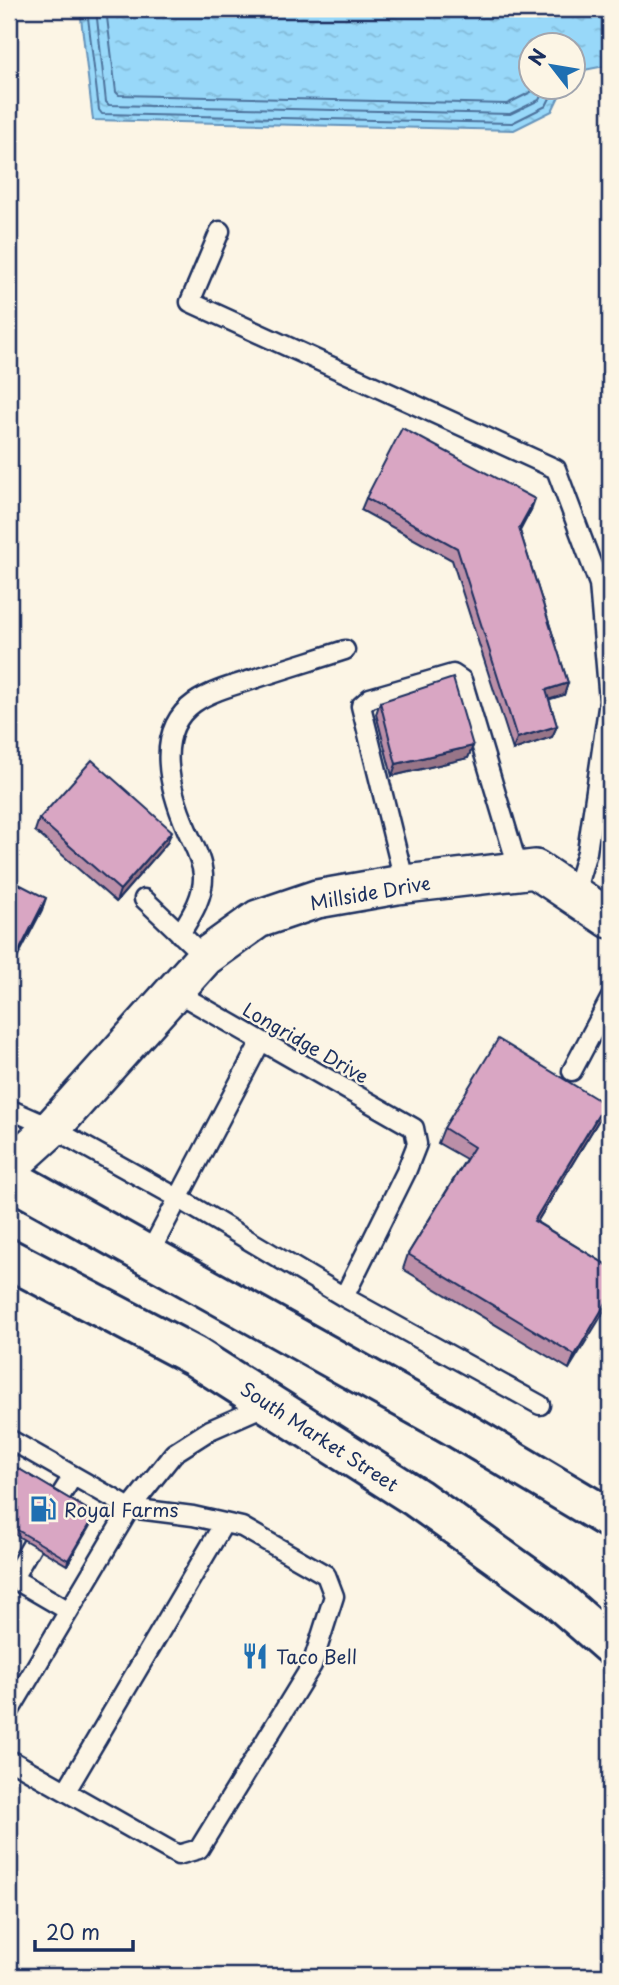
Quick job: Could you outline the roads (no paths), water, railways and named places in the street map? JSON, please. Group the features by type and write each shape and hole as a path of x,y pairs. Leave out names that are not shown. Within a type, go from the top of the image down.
{"main road":[{"path":"9,1178 452,1424 610,1519"},
{"name":"South Market Street","path":"9,1259 194,1356 417,1498 555,1597 610,1645"}],"street":[{"name":"Millside Drive","path":"9,1167 52,1128 176,992 193,946 258,919 317,899 405,884 535,869 610,919"}],"lane":[{"path":"220,231 190,302 556,469 605,585 609,701 587,852 574,896"},
{"path":"193,946 203,876 172,786 168,747 176,722 194,703 227,688 345,650"},
{"path":"405,884 361,706 370,698 453,674 462,680 519,871"},
{"path":"144,898 193,946"},
{"name":"Longridge Drive","path":"176,992 414,1128 417,1144 410,1163 344,1297"},
{"path":"572,1071 610,999"},
{"path":"148,1256 261,1041"},
{"path":"9,1108 52,1128 178,1198 344,1297 540,1405"},
{"path":"9,1712 130,1508 174,1453 210,1430 269,1404"},
{"path":"9,1439 22,1455 73,1476 130,1508 193,1516 242,1527 326,1575 334,1596 312,1665 199,1849 178,1855 9,1761"},
{"path":"59,1499 73,1476"},
{"path":"66,1791 224,1523"},
{"path":"32,1545 11,1577 69,1611"}],"water":[{"path":"80,9 610,9 610,65 588,69 588,32 518,32 518,102 556,102 552,111 514,130 93,120"}],"place":[{"name":"Royal Farms","path":"43,1509"},
{"name":"Taco Bell","path":"255,1656"}]}
